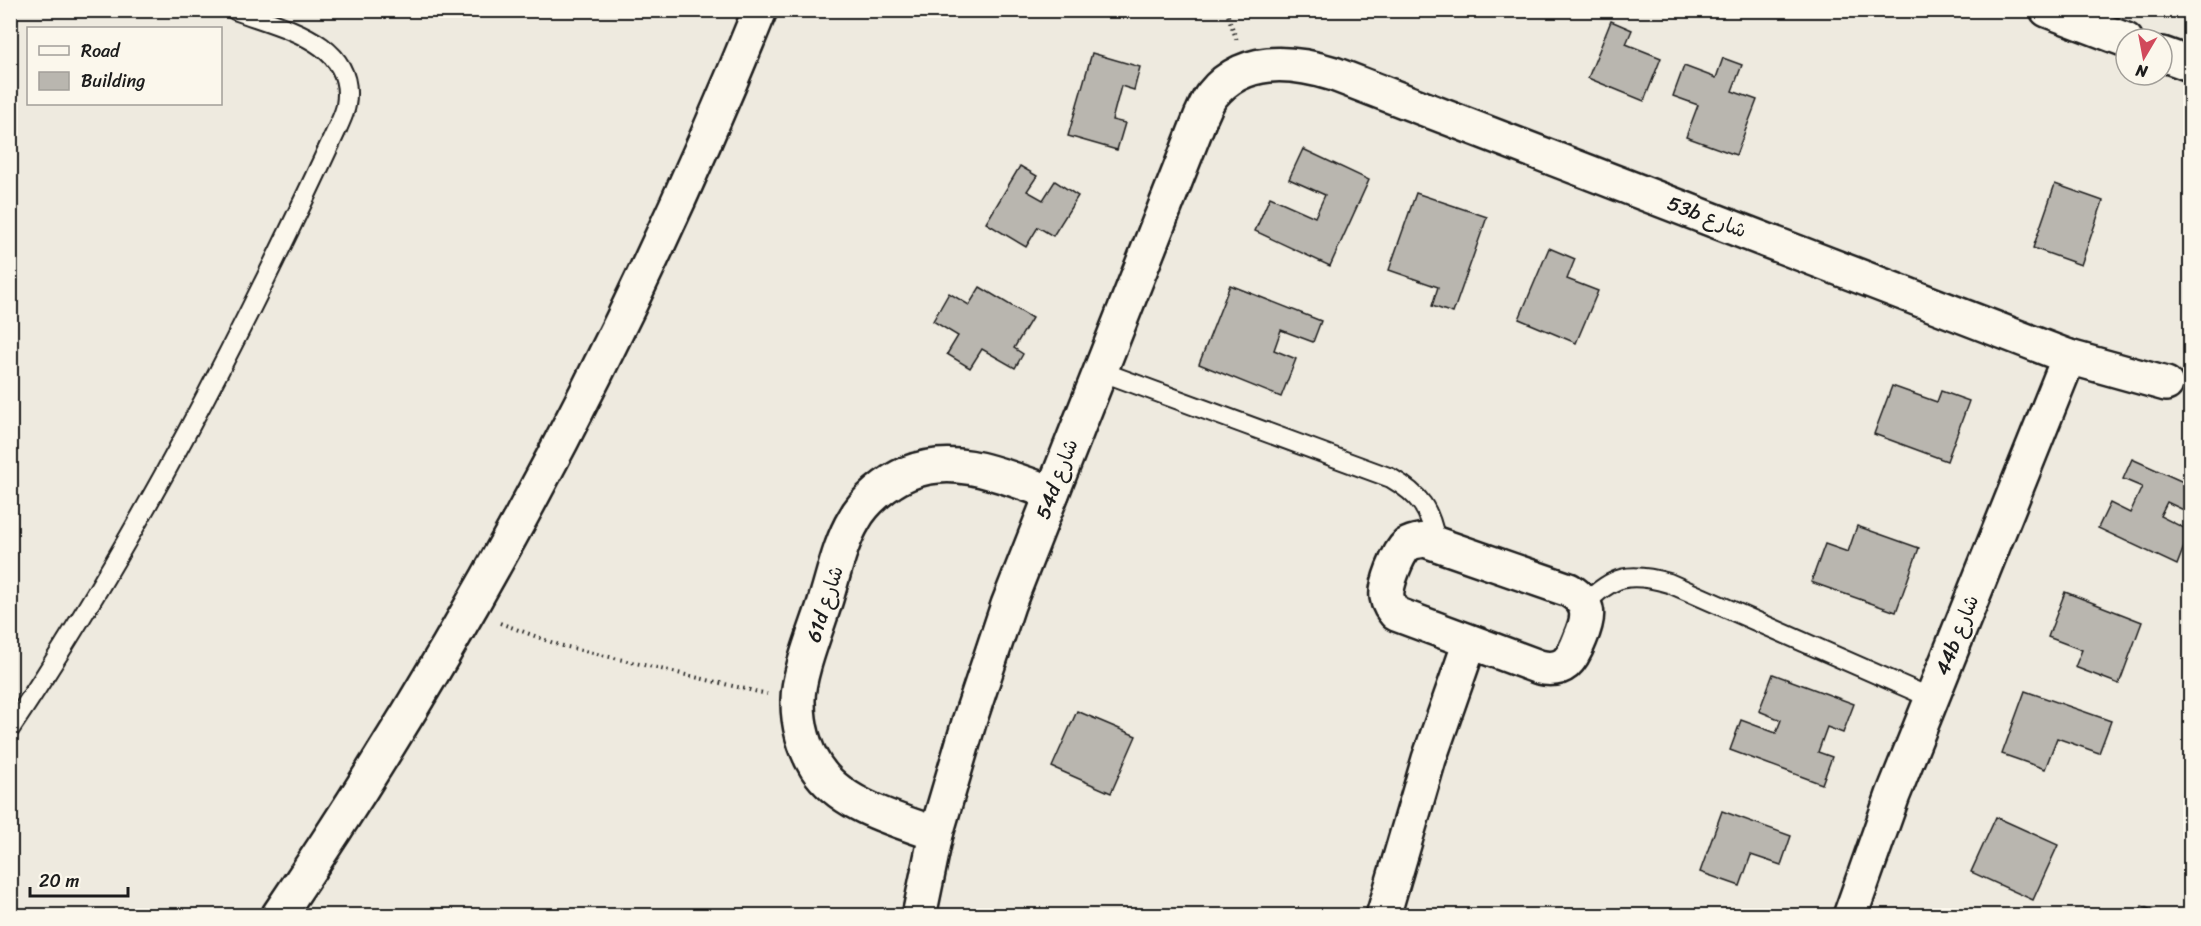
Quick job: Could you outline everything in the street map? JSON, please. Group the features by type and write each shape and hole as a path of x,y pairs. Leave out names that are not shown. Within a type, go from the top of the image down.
{"street":[{"path":"279,915 387,747 468,611 544,473 616,332 684,189 760,10"},
{"path":"2047,10 2114,35"},
{"path":"2174,58 2190,64"},
{"name":"53b شارع","path":"1247,69 1276,64 1306,65 1334,74 2069,357 2166,384"},
{"name":"54d شارع","path":"919,915 936,834 970,719 1008,605 1201,116 1211,96 1227,80 1247,69"},
{"name":"44b شارع","path":"1850,915 1893,795 2069,357"},
{"name":"61d شارع","path":"936,834 872,810 841,794 816,768 802,736 797,701 805,667 841,553 854,520 877,493 907,474 942,465 978,467 1052,493"},
{"path":"1425,540 1569,590 1585,604 1586,624 1574,654 1559,668 1549,669 1405,619 1389,606 1386,596 1387,586 1400,554 1406,546 1415,541 1425,540"},
{"path":"1383,915 1429,759 1470,642"}],"lane":[{"path":"10,729 116,560 195,418 270,274 346,105 346,82 338,61 322,45 235,10"},
{"path":"1100,370 1391,478 1409,489 1423,504 1432,522 1436,542"},
{"path":"1585,604 1601,587 1623,578 1646,576 1668,583 1931,699"}],"path":[{"path":"468,611 559,645 797,701"}],"building":[{"path":"1611,21 1632,30 1626,44 1661,58 1644,101 1588,78"},
{"path":"1092,53 1140,67 1134,90 1121,86 1112,120 1125,123 1117,150 1068,136"},
{"path":"1723,58 1742,65 1732,91 1757,100 1736,155 1686,137 1698,105 1673,96 1684,66 1716,78"},
{"path":"1303,149 1369,180 1330,266 1255,231 1270,197 1315,217 1325,195 1289,179"},
{"path":"1020,166 1037,176 1027,191 1043,200 1055,181 1078,196 1053,236 1038,227 1026,247 986,223"},
{"path":"2055,184 2103,201 2081,265 2033,248"},
{"path":"1416,193 1487,217 1453,313 1432,306 1438,287 1389,270"},
{"path":"1549,248 1575,259 1567,279 1598,291 1576,343 1519,319"},
{"path":"1230,285 1321,321 1313,342 1281,330 1274,350 1296,359 1281,397 1199,364"},
{"path":"980,287 1032,318 1014,348 1023,354 1015,368 982,349 970,368 947,354 958,336 933,321 949,293 969,305"},
{"path":"1892,386 1937,402 1941,391 1969,401 1947,461 1874,434"},
{"path":"2132,459 2190,485 2190,513 2167,502 2160,516 2190,531 2177,565 2098,528 2110,503 2130,513 2142,487 2123,479"},
{"path":"1857,526 1919,548 1896,612 1811,582 1825,544 1848,552"},
{"path":"2065,592 2142,622 2119,684 2075,667 2082,650 2048,637"},
{"path":"1773,674 1854,704 1843,733 1827,727 1818,752 1832,757 1822,784 1730,750 1741,720 1776,733 1781,720 1759,711"},
{"path":"2025,691 2111,721 2099,753 2057,738 2045,769 2002,754"},
{"path":"1077,711 1136,736 1111,793 1052,767"},
{"path":"1722,811 1791,836 1781,865 1751,855 1740,886 1700,872"},
{"path":"1996,817 2058,845 2033,900 1971,872"},
{"path":"2142,906 2166,916 2138,916"}]}
